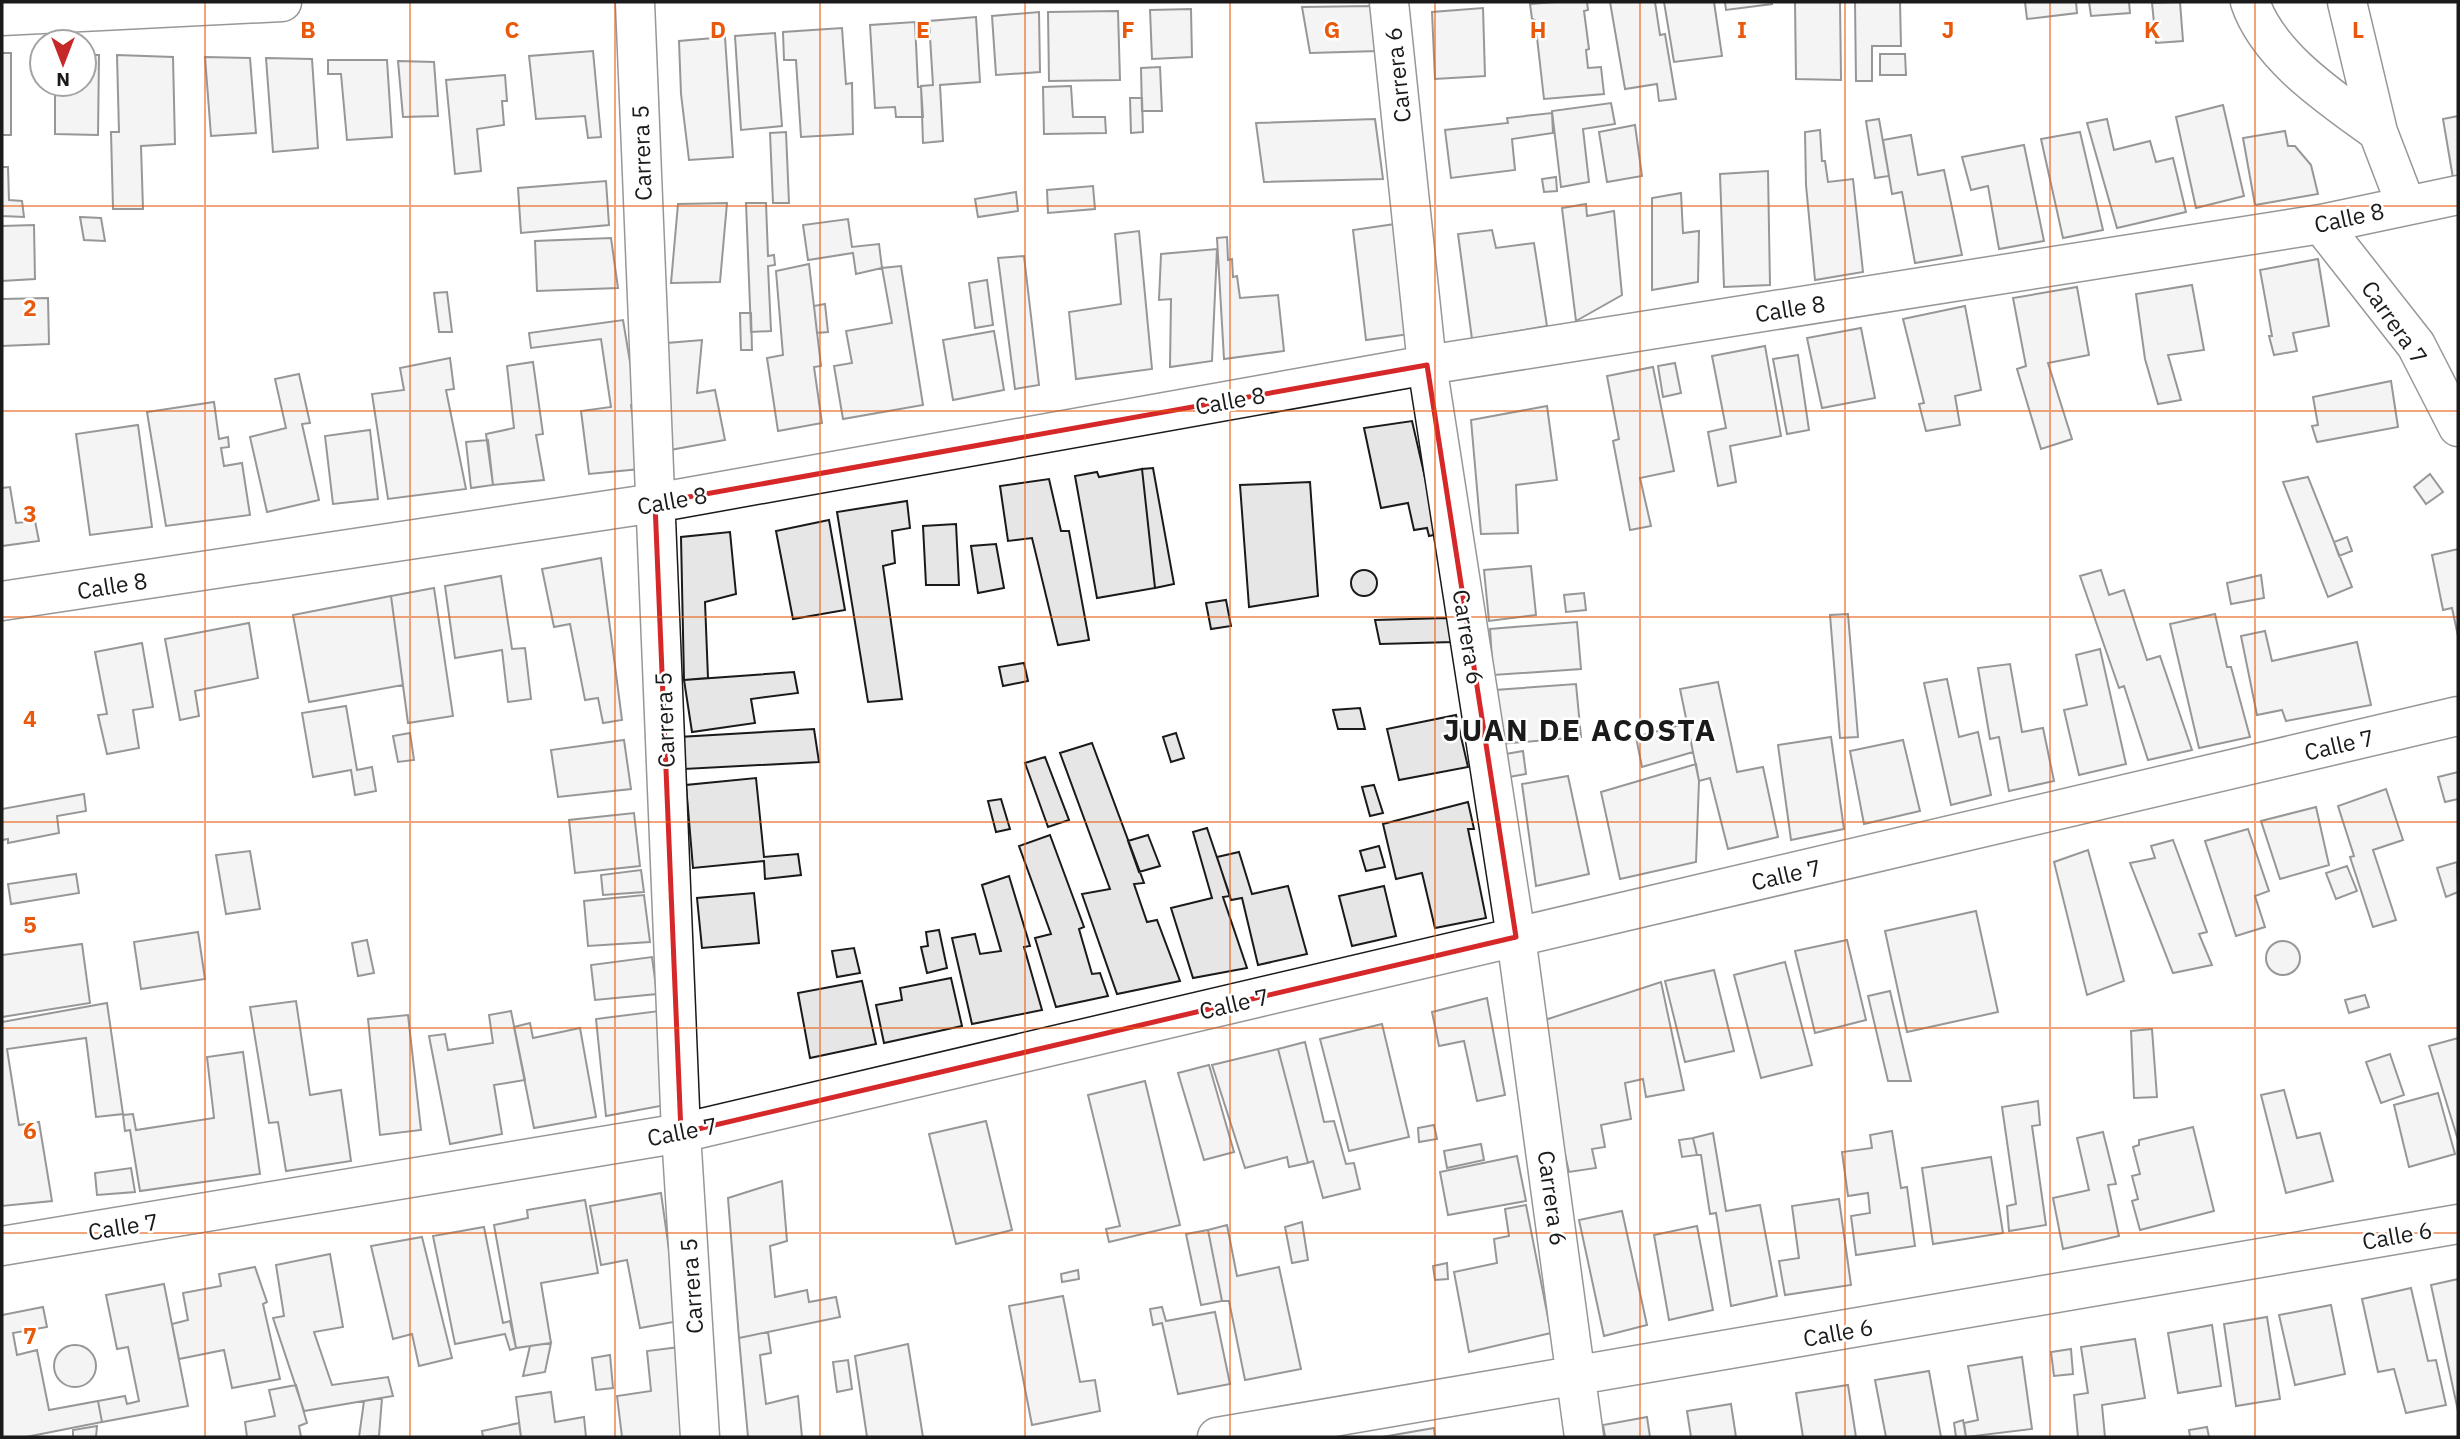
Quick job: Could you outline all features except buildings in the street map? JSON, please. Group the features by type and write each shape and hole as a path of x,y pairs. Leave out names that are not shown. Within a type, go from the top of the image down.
{"street":[{"path":"2,16 282,2"},
{"name":"Carrera 5","path":"635,2 681,1133 700,1437"},
{"name":"Carrera 6","path":"1389,2 1427,365 1516,937 1578,1377 1584,1437"},
{"path":"2250,2 2256,17 2307,81 2378,132"},
{"path":"2347,2 2378,132 2406,205"},
{"name":"Calle 8","path":"2,601 655,503 1427,365 2321,224 2458,195"},
{"name":"Carrera 7","path":"2321,224 2416,345 2458,427"},
{"name":"Calle 7","path":"2,1246 681,1133 2458,716"},
{"name":"Calle 6","path":"1217,1437 2458,1224"}],"highlighted area":[{"path":"1427,365 1516,937 681,1133 655,503"}],"district":[{"name":"JUAN DE ACOSTA","path":"1580,729"}]}
